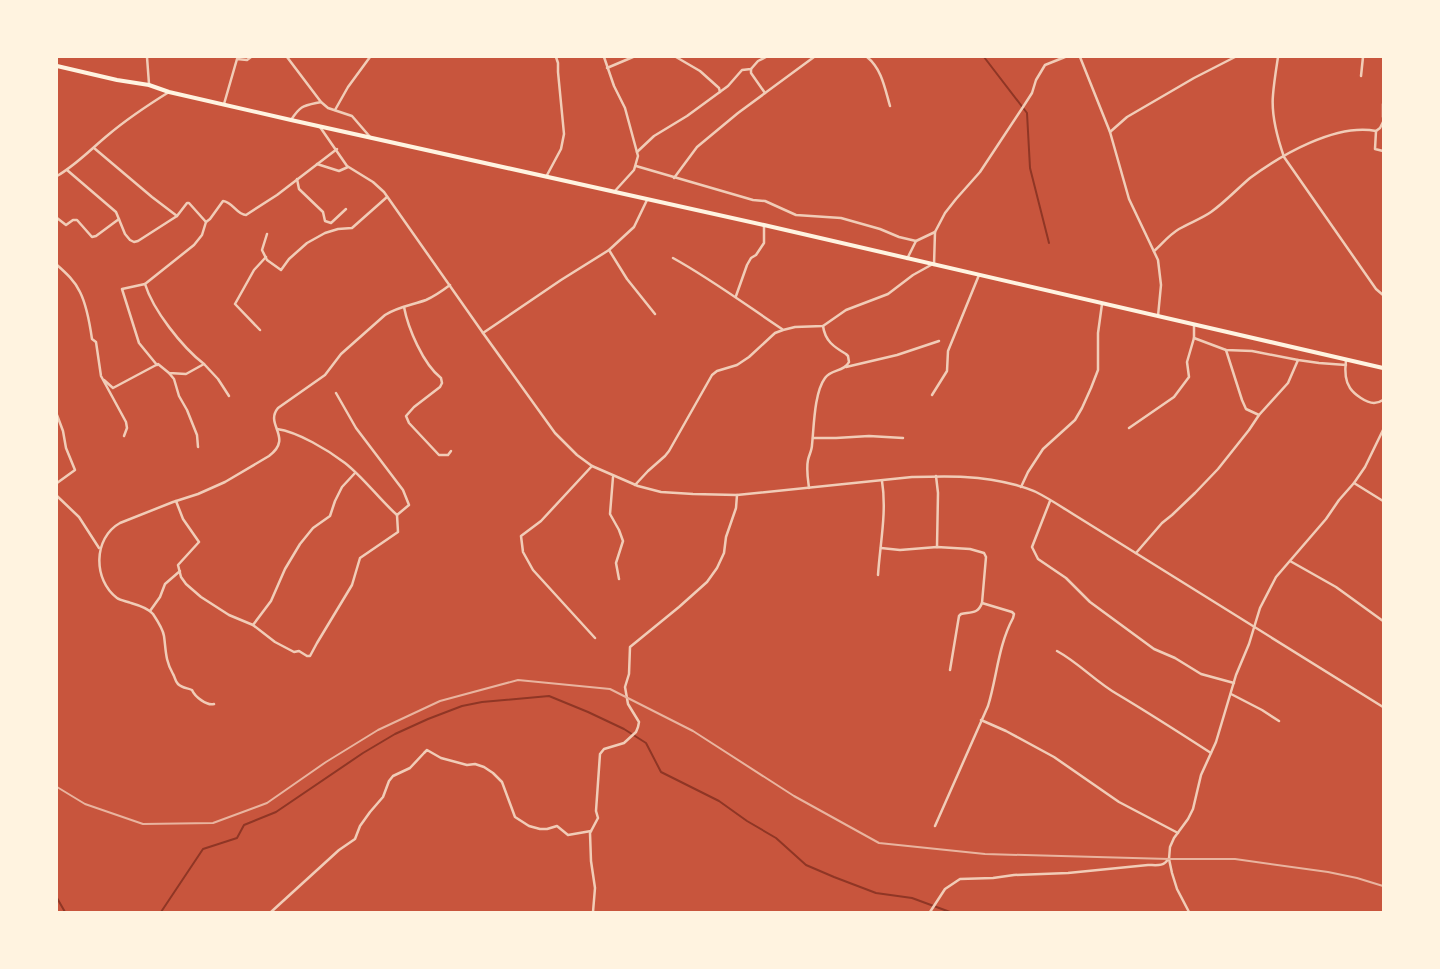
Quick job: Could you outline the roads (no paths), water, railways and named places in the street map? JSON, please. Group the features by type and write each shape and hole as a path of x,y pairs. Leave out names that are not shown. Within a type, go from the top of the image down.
{"main road":[{"path":"57,66 117,80 149,85 169,92 614,193 764,225 979,276 1158,316 1346,362 1383,368"}],"street":[{"path":"147,57 149,85"},
{"path":"224,104 237,59 247,60 251,57"},
{"path":"287,57 298,69 320,102 328,108 352,116 371,138"},
{"path":"335,110 348,87 370,57"},
{"path":"546,177 561,150 564,134 558,63 556,57"},
{"path":"604,57 614,86 625,108 637,152 636,166 634,170 614,193"},
{"path":"607,68 633,57"},
{"path":"676,57 700,71 719,88 720,92"},
{"path":"637,152 654,136 687,116 720,92 734,81 742,70 751,69 758,61 766,57"},
{"path":"674,178 697,147 738,113 814,57"},
{"path":"867,57 874,62 879,70 890,106"},
{"path":"635,485 669,451 712,375 717,371 722,368 741,363 775,333 795,328 822,326 846,310 888,294 913,275 933,265 935,232 949,208 980,172 1032,93 1036,80 1045,65 1065,57"},
{"path":"1081,57 1110,132 1129,198 1158,260 1161,279 1158,316"},
{"path":"1110,132 1127,117 1194,78 1235,57"},
{"path":"1278,57 1273,107 1278,138 1284,157 1376,289 1383,295"},
{"path":"1361,76 1363,57"},
{"path":"751,69 751,73 765,93"},
{"path":"57,176 67,170 143,109 169,92"},
{"path":"290,120 298,109 320,102"},
{"path":"1383,104 1383,117"},
{"path":"1383,122 1376,132 1375,149 1383,151"},
{"path":"320,126 349,167 373,182 384,192 482,333 555,433 592,466 613,477 661,492 737,495 912,477 936,476 962,476 990,479 1021,487 1036,492 1383,707"},
{"path":"1154,251 1178,230 1211,213 1252,177 1294,150 1324,137 1361,129 1376,132"},
{"path":"94,148 177,216"},
{"path":"198,447 195,429 179,396 174,379 159,364 157,364 139,343 122,288 145,284 194,245 202,235 206,222 210,219 223,201 232,204 243,215 246,215 277,195 337,149"},
{"path":"317,164 339,171 349,167"},
{"path":"636,166 753,200 765,201 796,216 841,218 916,241"},
{"path":"67,170 116,212 125,234 134,242 138,242 177,216 188,203 206,222"},
{"path":"297,179 299,189 323,212 325,221 331,223 346,209"},
{"path":"267,234 262,250 267,260 281,270 289,259 307,243 325,233 338,229 352,228 388,197"},
{"path":"482,333 560,280 609,250 634,227 647,200"},
{"path":"57,218 66,225 73,220 78,220 92,237 96,236 119,219"},
{"path":"736,297 747,265 764,243 764,225"},
{"path":"907,259 916,241 935,232"},
{"path":"609,250 627,279 655,314"},
{"path":"260,330 235,304 254,270 266,258"},
{"path":"673,258 736,297 783,330"},
{"path":"57,265 69,276 80,291 90,324 92,338 96,342 101,376 126,422 127,428 124,436"},
{"path":"932,395 946,371 948,351 979,276"},
{"path":"145,284 148,293 164,319 187,349 218,379 229,396"},
{"path":"214,704 209,705 194,694 192,690 179,685 176,682 168,665 164,634 150,611 118,599 108,589 102,580 99,559 100,548 104,540 120,523 198,494 225,482 269,456 278,447 280,441 273,417 274,412 278,408 325,375 341,354 385,315 391,311 426,300 439,294 450,285"},
{"path":"1021,487 1028,472 1043,449 1074,420 1082,408 1091,388 1098,370 1098,332 1102,304"},
{"path":"404,307 409,328 423,356 433,372 441,378 442,382 440,386 414,407 406,416 409,423 439,455 448,455 451,451"},
{"path":"1130,428 1174,397 1189,377 1187,362 1194,338 1194,325"},
{"path":"822,326 829,343 848,356 849,362 846,368"},
{"path":"1194,338 1226,350 1252,351 1319,364 1346,362 1346,377 1349,387 1356,394 1367,401 1373,403 1383,400"},
{"path":"809,488 808,462 812,446 815,414 824,379 831,373 846,368 939,342"},
{"path":"1226,350 1246,409 1259,415"},
{"path":"1136,553 1162,523 1195,493 1218,468 1249,430 1259,415 1288,383 1298,360"},
{"path":"101,376 113,388 157,364"},
{"path":"169,373 186,374 204,364"},
{"path":"336,394 356,428 403,490 408,505 397,515"},
{"path":"57,415 63,431 66,448 76,470 57,483"},
{"path":"176,501 183,519 199,542 178,565 181,577 186,584 201,597 229,615 253,625 275,642 294,652 299,651 307,656 310,656 352,585 360,558 398,532 397,515 386,506 345,464 305,439 277,429"},
{"path":"1189,912 1177,889 1169,859 1170,847 1193,808 1201,775 1211,753 1236,675 1260,608 1276,576 1326,519 1339,500 1354,483 1383,430"},
{"path":"813,438 868,436 903,438"},
{"path":"592,466 541,521 520,536 522,552 533,570 595,638"},
{"path":"253,625 271,601 285,569 300,544 313,528 330,516 342,487 355,473"},
{"path":"936,476 938,493 937,547"},
{"path":"613,477 610,514 620,530 623,541 616,563 619,579"},
{"path":"878,575 884,494 882,481"},
{"path":"1354,483 1383,501"},
{"path":"593,912 595,888 591,861 591,831 598,818 596,811 600,754 604,750 624,743 636,732 639,722 628,704 625,687 630,674 630,647 707,582 717,568 724,553 726,537 736,508 737,495"},
{"path":"57,496 79,517 100,548"},
{"path":"1050,501 1032,547 1038,559 1066,578 1090,602 1154,649 1175,658 1201,674 1234,683"},
{"path":"96,541 104,540"},
{"path":"881,548 900,550 937,547 970,549 984,553 986,558 982,603 980,609 976,612 961,614 959,616 950,670"},
{"path":"1290,561 1336,587 1383,621"},
{"path":"150,611 160,597 165,584 180,571"},
{"path":"935,826 969,752 991,696 998,657 1014,614 1006,609 982,603"},
{"path":"1057,651 1081,666 1117,694 1211,753"},
{"path":"1231,694 1256,706 1279,721"},
{"path":"981,720 1054,757 1120,802 1178,833"},
{"path":"270,912 339,850 355,840 360,826 383,797 389,781 393,776 410,768 427,750 441,758 467,765 479,766 493,773 502,782 514,817 529,826 547,829 557,826 568,835 591,831"},
{"path":"930,912 945,889 960,879 1068,873 1148,865 1159,866 1167,862 1169,859"}],"waterway":[{"path":"984,57 1027,113 1030,168 1049,243"},
{"path":"161,912 203,849 237,838 244,825 276,812 363,753 395,734 462,706 482,702 549,696 624,729 646,743 661,772 719,801 747,821 776,838 806,865 876,893 912,898 950,912"},
{"path":"57,898 65,912"}],"railway":[{"path":"57,787 85,804 143,824 213,823 267,803 326,762 378,730 440,701 518,680 610,689 693,731 794,796 879,843 985,854 1169,859 1235,859 1328,872 1357,878 1383,886"}]}
